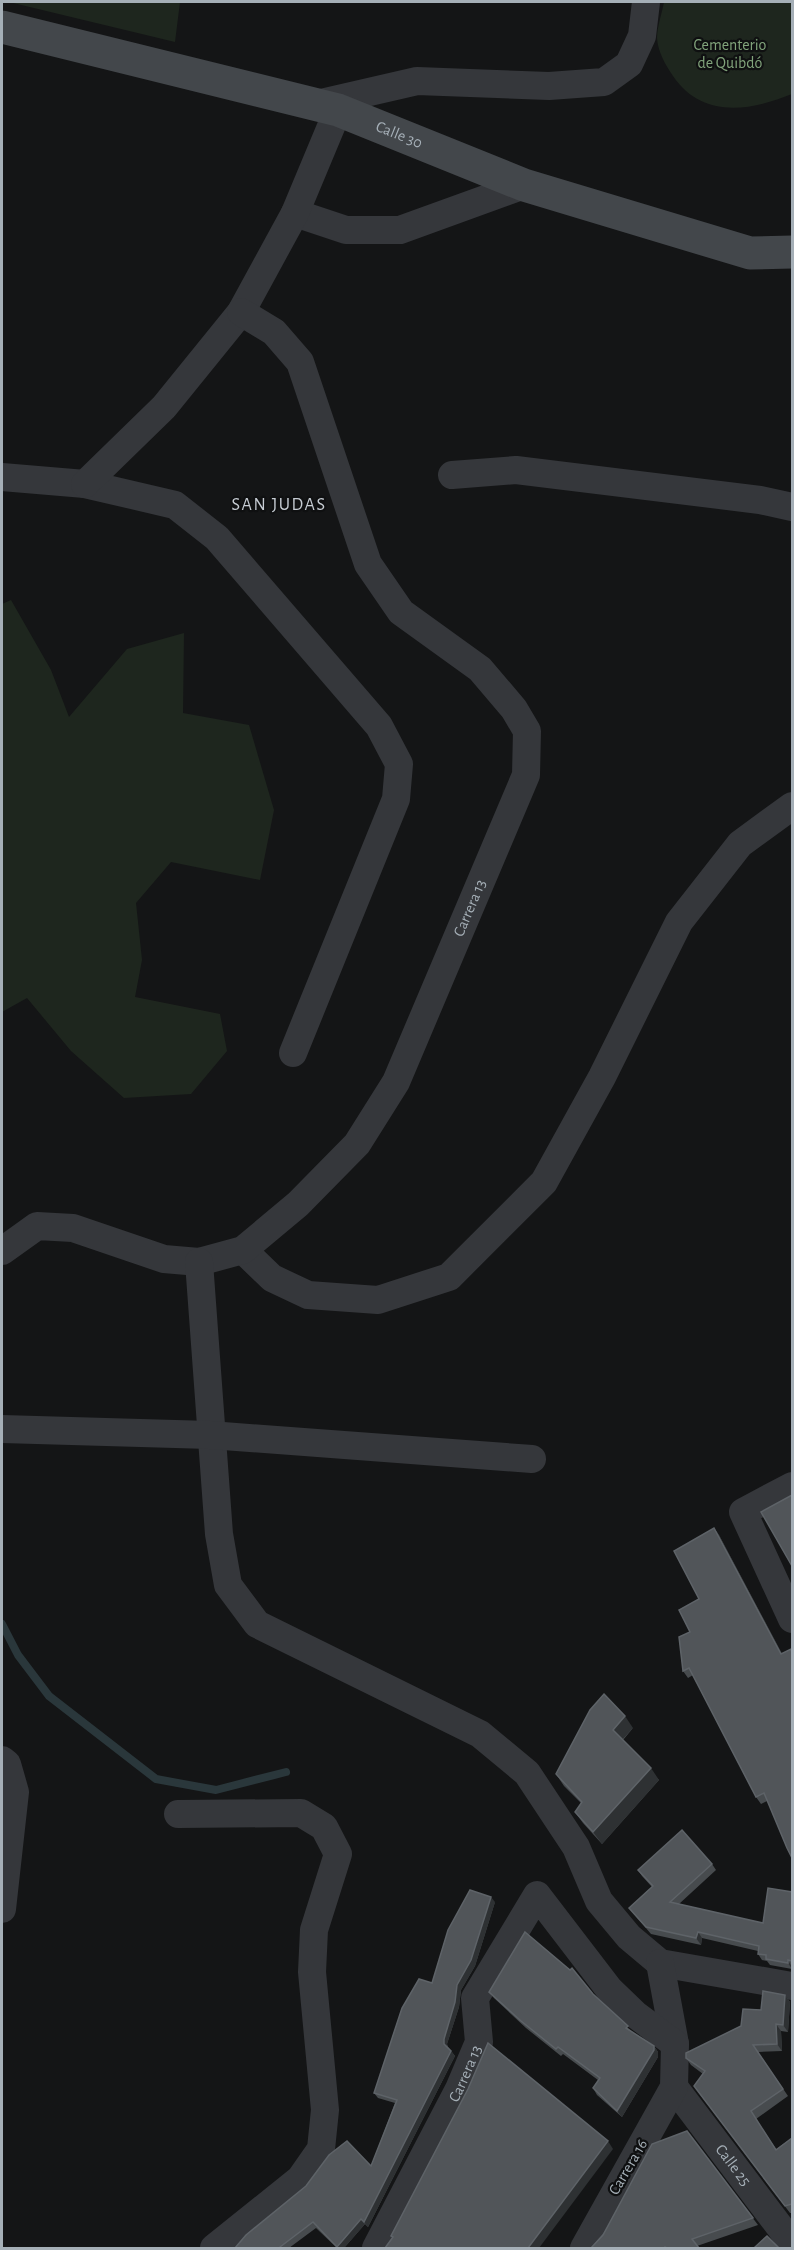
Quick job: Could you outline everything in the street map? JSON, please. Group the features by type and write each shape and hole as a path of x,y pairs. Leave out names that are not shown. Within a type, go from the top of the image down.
{"main road":[{"name":"Calle 30","path":"2,27 327,107 524,185 750,253 792,252"}],"street":[{"path":"85,484 164,407 241,312 295,213 327,107 417,81 549,86 604,82 629,64 642,36 646,2"},
{"path":"295,213 346,230 400,230 524,185"},
{"name":"Carrera 13","path":"241,312 274,332 300,362 368,564 401,612 480,669 514,709 527,731 526,775 396,1082 357,1143 298,1204 243,1250"},
{"path":"452,475 516,470 760,500 792,507"},
{"path":"2,477 85,484 175,505 217,538 379,726 399,764 396,799 294,1053"},
{"path":"2,1251 37,1226 74,1228 164,1259 199,1262 243,1250 273,1278 308,1295 378,1300 449,1277 544,1182 602,1077 679,922 740,844 792,806"},
{"path":"199,1262 219,1534 228,1585 257,1624 488,1740 527,1773 576,1847 599,1901 629,1937 660,1963 792,1986"},
{"path":"2,1429 210,1435 532,1459"},
{"path":"792,1486 743,1512 792,1619"},
{"path":"2,1760 7,1764 15,1792 2,1909"},
{"path":"178,1814 301,1813 324,1827 338,1854 314,1930 312,1972 325,2110 321,2149 300,2179 214,2248"},
{"name":"Carrera 13","path":"376,2248 459,2089 479,2042 475,1998 537,1895 609,1989 636,2015 675,2044"},
{"path":"660,1963 675,2044 674,2087"},
{"name":"Calle 25","path":"674,2087 792,2243"},
{"name":"Carrera 16","path":"584,2248 674,2087"}],"green space":[{"path":"9,2 180,2 175,42"},
{"name":"Cementerio de Quibdó","path":"664,2 792,2 792,94 760,104 728,108 712,105 685,90 673,76 660,53 657,34"},
{"path":"11,600 51,670 69,717 127,649 184,633 183,713 249,725 274,810 260,880 171,862 136,903 142,960 135,997 220,1014 227,1051 191,1094 124,1098 71,1051 27,998 2,1012 2,604"}],"building":[{"path":"792,1495 792,1566 761,1512"},
{"path":"714,1528 781,1654 791,1649 792,1653 792,1858 764,1793 756,1797 689,1668 683,1671 679,1637 690,1632 679,1610 699,1599 674,1551"},
{"path":"604,1694 625,1716 613,1730 651,1768 593,1832 575,1812 582,1802 556,1774 590,1710"},
{"path":"682,1830 712,1864 670,1902 763,1923 768,1888 792,1892 792,1961 788,1960 788,1963 766,1959 766,1955 758,1954 759,1946 698,1932 696,1938 646,1927 629,1908 653,1886 638,1870"},
{"path":"470,1890 491,1897 471,1960 457,1985 455,2002 444,2039 444,2044 451,2051 364,2222 361,2219 337,2247 313,2222 280,2247 282,2248 235,2248 246,2235 306,2186 329,2155 347,2141 371,2166 397,2100 374,2093 402,2008 419,1979 432,1983 448,1930"},
{"path":"525,1932 570,1970 572,1968 593,1994 628,2026 626,2028 654,2046 654,2050 617,2111 593,2088 600,2078 558,2047 556,2049 489,1992"},
{"path":"763,1991 785,1995 783,2025 776,2024 777,2044 753,2045 783,2089 751,2111 776,2150 792,2138 792,2204 785,2206 694,2086 705,2071 686,2058 686,2053 741,2026 743,2009 761,2010"},
{"path":"488,2043 608,2141 528,2248 385,2248 393,2237 391,2236 468,2089"},
{"path":"687,2131 753,2218 692,2239 699,2248 591,2248 603,2235 652,2144"},
{"path":"767,2236 779,2248 754,2248"}],"waterway":[{"path":"2,1624 18,1655 49,1696 156,1779 216,1790 286,1772"}],"district":[{"name":"SAN JUDAS","path":"279,505"}]}
